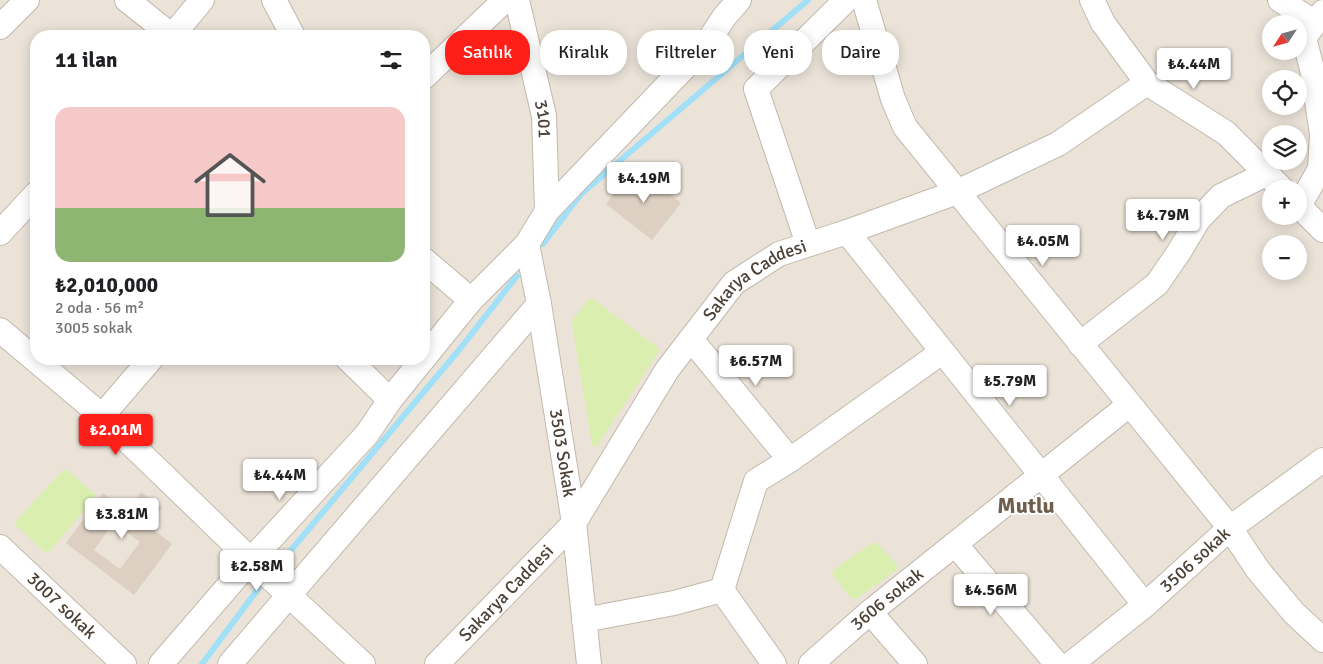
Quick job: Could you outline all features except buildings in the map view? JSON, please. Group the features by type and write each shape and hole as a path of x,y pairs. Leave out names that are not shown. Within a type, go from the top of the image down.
{"street":[{"path":"0,27 27,0"},
{"path":"127,0 164,30"},
{"path":"177,30 202,0"},
{"path":"274,0 291,30"},
{"path":"430,71 505,0"},
{"name":"3101","path":"517,0 544,116 547,211"},
{"path":"808,244 756,88 846,0"},
{"path":"864,0 893,99 905,126 1230,528 1264,577 1294,613 1323,640"},
{"path":"1092,0 1103,23 1147,84 1226,133 1273,180"},
{"path":"1280,0 1319,18 1304,38 1312,69 1322,134 1322,170 1307,193"},
{"path":"430,350 471,300 527,244 547,211 705,46 729,5"},
{"name":"Sakarya Caddesi","path":"437,664 574,523 667,370 734,283 779,254 847,232 957,192 1058,144 1147,84"},
{"path":"1080,344 1157,284 1198,220 1221,196 1262,184"},
{"path":"0,233 30,200"},
{"path":"1307,214 1323,230"},
{"path":"847,232 1145,605"},
{"name":"3503 Sokak","path":"527,244 574,523 589,664"},
{"path":"430,265 471,300"},
{"path":"230,664 538,304"},
{"path":"0,330 30,355"},
{"path":"691,339 790,460"},
{"path":"722,590 756,481 790,460 942,352"},
{"path":"42,365 102,416 251,560 363,664"},
{"path":"102,416 146,365"},
{"path":"354,365 390,400"},
{"path":"161,664 251,560 367,434 390,400 418,365"},
{"name":"3606 sokak","path":"811,664 870,612 1129,405"},
{"name":"3506 sokak","path":"1071,664 1145,605 1230,528 1323,460"},
{"path":"955,544 1057,664"},
{"name":"3007 sokak","path":"0,547 124,664"},
{"path":"584,620 674,603 722,590"},
{"path":"722,590 774,664"},
{"path":"870,612 915,664"}],"shaded area":[{"path":"0,0 1323,0 1323,664 0,664"}],"green space":[{"path":"592,298 657,347 659,351 597,446 594,447 592,445 572,324 573,319 589,299"},
{"path":"63,470 67,470 95,494 95,498 49,552 46,553 16,526 16,521"},
{"path":"872,543 877,543 898,566 897,570 856,599 851,598 832,574 833,570"}],"waterway":[{"path":"543,244 581,194 808,0"},
{"path":"276,568 459,350 517,276"},
{"path":"202,664 261,585"}],"district":[{"name":"Mutlu","path":"1026,505"}]}
